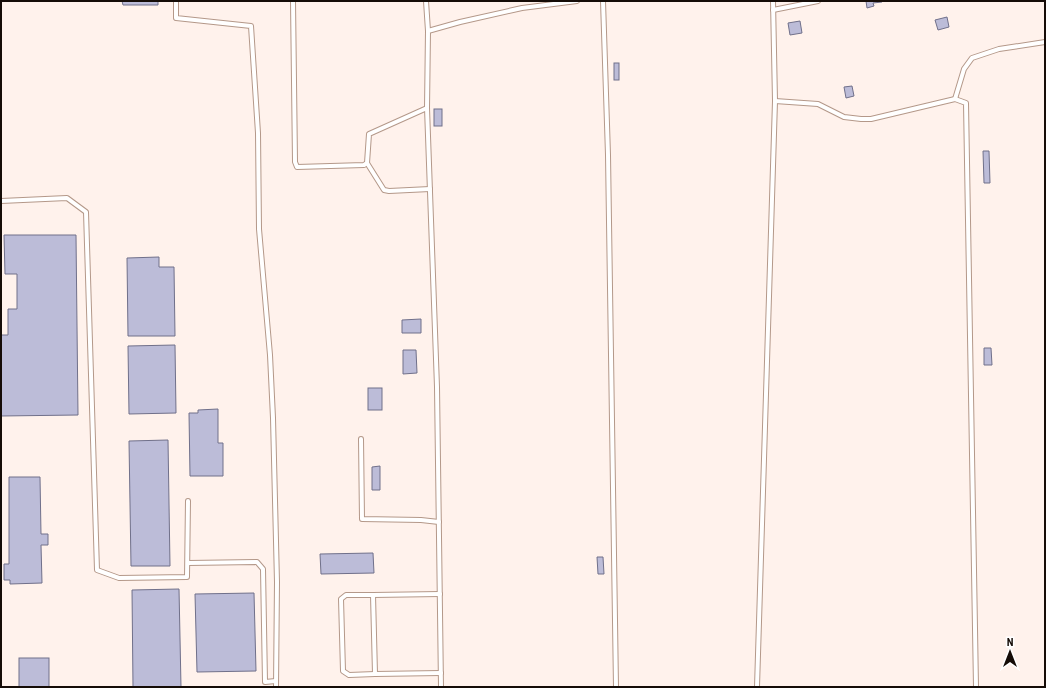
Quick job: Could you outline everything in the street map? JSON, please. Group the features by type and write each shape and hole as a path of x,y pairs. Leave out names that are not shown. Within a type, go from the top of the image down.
{"lane":[{"path":"176,1 176,18 251,26 258,133 259,229 270,355 273,418 277,582 276,687"},
{"path":"293,1 295,164 297,167 300,167 362,165 367,163"},
{"path":"426,1 428,31 427,108 438,387 441,687"},
{"path":"428,31 522,8 577,1"},
{"path":"604,1 608,155 616,687"},
{"path":"757,687 775,101 773,1"},
{"path":"773,10 818,1"},
{"path":"955,99 964,69 972,58 999,49 1045,42"},
{"path":"775,101 818,104 844,117 861,119 871,119 955,99 966,103 976,687"},
{"path":"427,108 369,134 367,163 384,190 430,189"},
{"path":"1,201 67,198 86,212 97,570 119,578 188,576 188,501"},
{"path":"361,439 362,519 421,520 439,522"},
{"path":"188,562 257,562 263,569 265,682 276,681"},
{"path":"440,594 346,594 341,600 343,671 349,675 441,673"},
{"path":"373,595 375,674"}],"building":[{"path":"122,1 158,1 158,5 123,5"},
{"path":"866,1 882,2 873,3 874,6 867,8"},
{"path":"947,17 949,27 938,30 935,20"},
{"path":"800,21 802,33 790,35 788,23"},
{"path":"614,63 619,63 619,80 614,80"},
{"path":"852,86 854,96 846,98 844,87"},
{"path":"434,109 442,109 442,126 434,126"},
{"path":"983,151 989,151 990,183 984,183"},
{"path":"4,235 76,235 78,415 1,416 1,335 8,335 8,309 17,309 17,274 5,274"},
{"path":"159,257 159,267 174,267 175,336 128,336 127,258"},
{"path":"421,319 421,333 402,333 402,320"},
{"path":"175,345 176,413 129,414 128,346"},
{"path":"984,348 991,348 992,365 984,365"},
{"path":"403,350 416,350 417,373 403,374"},
{"path":"368,388 382,388 382,410 368,410"},
{"path":"218,409 218,443 223,443 223,476 190,476 189,413 198,413 198,410"},
{"path":"168,440 170,566 131,566 129,441"},
{"path":"380,466 380,490 372,490 372,467"},
{"path":"9,477 40,477 41,534 48,534 48,545 41,545 42,583 10,584 10,580 4,580 4,564 9,564"},
{"path":"373,553 374,573 321,574 320,554"},
{"path":"597,557 603,557 604,574 598,574"},
{"path":"179,589 181,687 133,687 132,590"},
{"path":"254,593 256,671 197,672 195,594"},
{"path":"19,658 49,658 49,687 19,687"}]}
